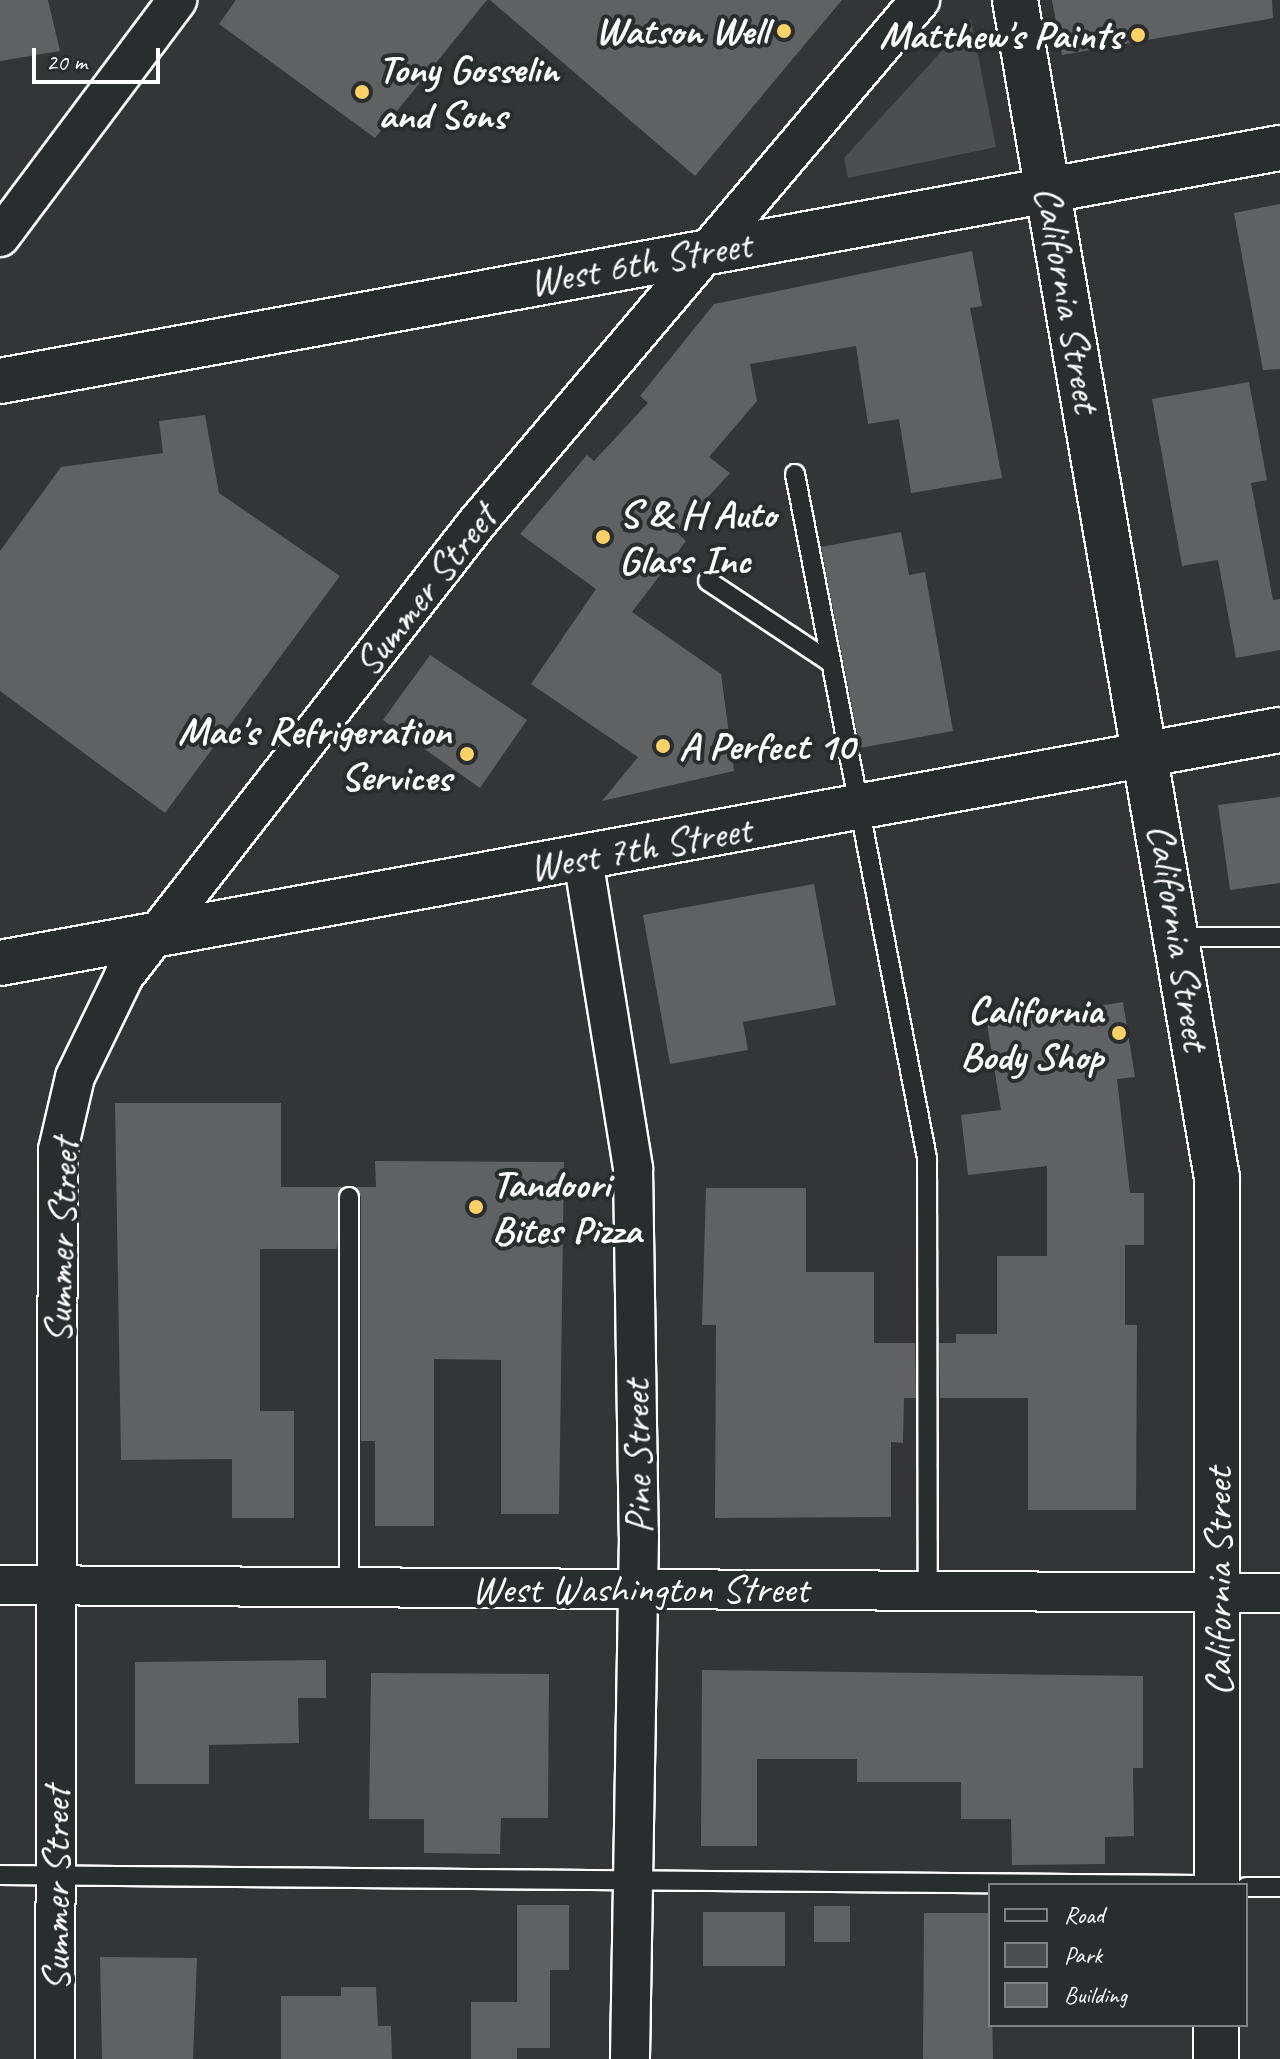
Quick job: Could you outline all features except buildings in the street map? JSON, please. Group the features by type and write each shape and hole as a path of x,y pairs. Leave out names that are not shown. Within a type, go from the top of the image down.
{"street":[{"path":"0,237 177,0"},
{"name":"Summer Street","path":"55,2059 54,1585 58,1150 75,1077 124,976 162,932 476,524 701,253 920,0"},
{"name":"California Street","path":"1015,0 1180,937 1217,1178 1217,1883"},
{"name":"West 6th Street","path":"0,381 1049,187 1280,148"},
{"name":"West 7th Street","path":"0,963 1280,730"},
{"name":"Pine Street","path":"583,859 633,1168 639,1590 630,2059"},
{"name":"West Washington Street","path":"0,1585 1280,1593"},
{"path":"1216,2027 1216,2059"}],"lane":[{"path":"795,474 927,1158 928,1591"},
{"path":"708,581 830,662"},
{"path":"1180,937 1280,937"},
{"path":"349,1197 349,1587"},
{"path":"0,1875 634,1875 1087,1883"},
{"path":"1248,1887 1280,1887"}],"green space":[{"path":"971,19 996,147 848,178 844,158"}],"place":[{"name":"Watson Well","path":"784,31"},
{"name":"Matthew's Paints","path":"1138,35"},
{"name":"Tony Gosselin and Sons","path":"362,92"},
{"name":"S & H Auto Glass Inc","path":"603,537"},
{"name":"A Perfect 10","path":"663,746"},
{"name":"Mac's Refrigeration Services","path":"467,754"},
{"name":"California Body Shop","path":"1119,1033"},
{"name":"Tandoori Bites Pizza","path":"476,1207"}]}
